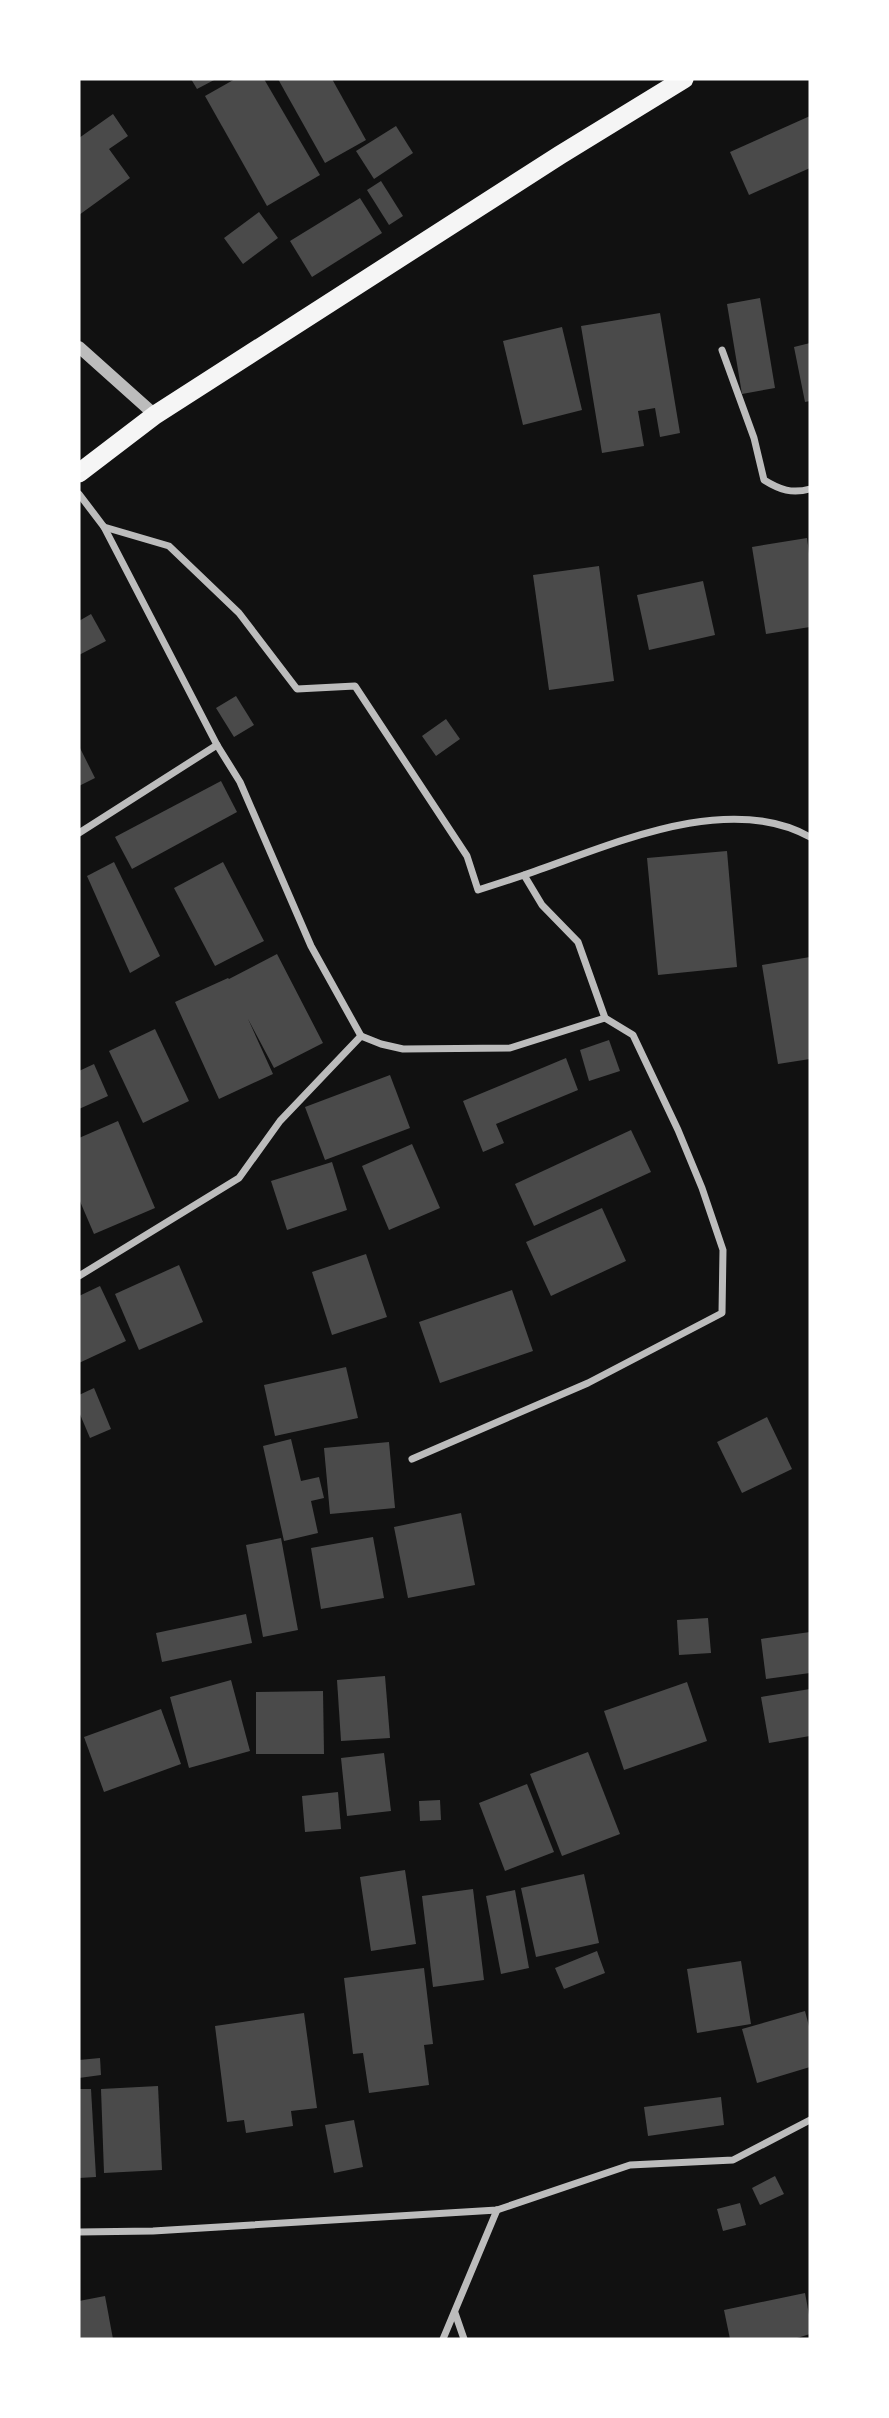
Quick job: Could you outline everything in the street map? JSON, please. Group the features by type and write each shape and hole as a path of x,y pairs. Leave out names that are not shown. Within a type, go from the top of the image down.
{"highway":[{"path":"79,473 155,415 560,155 684,79"}],"street":[{"path":"79,347 155,415"},
{"path":"722,350 754,438 764,480 778,489 798,492 810,489"},
{"path":"79,494 104,527 217,745 240,782 312,946 361,1037 403,1049 510,1048 605,1018"},
{"path":"104,527 169,546 239,613 298,689 355,686 467,856 478,891 670,827 741,818 794,828 810,836"},
{"path":"79,832 217,745"},
{"path":"412,1459 588,1383 722,1313 723,1250 702,1188 678,1130 633,1035 605,1018 578,942 542,905 524,875"},
{"path":"79,1276 239,1178 280,1121 361,1037"},
{"path":"79,2232 153,2231 497,2210 630,2165 733,2160 810,2120"},
{"path":"443,2339 497,2210"},
{"path":"455,2313 464,2339"}],"building":[{"path":"191,79 216,79 197,89"},
{"path":"235,79 264,79 320,175 267,206 205,96"},
{"path":"278,79 332,79 366,140 325,163"},
{"path":"113,114 128,136 109,149 130,178 79,215 79,138"},
{"path":"810,116 810,168 749,195 730,152"},
{"path":"396,126 413,153 374,179 356,151"},
{"path":"381,181 403,216 389,225 367,190"},
{"path":"360,198 382,233 312,277 290,241"},
{"path":"259,212 278,238 243,264 224,238"},
{"path":"760,298 775,388 742,394 727,304"},
{"path":"660,313 680,433 660,437 655,408 638,411 644,446 602,453 581,326"},
{"path":"562,327 582,410 523,425 503,341"},
{"path":"810,343 810,401 805,402 794,347"},
{"path":"807,538 810,561 810,627 766,634 752,547"},
{"path":"599,566 614,681 549,690 533,575"},
{"path":"703,581 715,635 649,650 637,595"},
{"path":"91,614 106,641 79,655 79,621"},
{"path":"236,696 254,725 234,737 216,708"},
{"path":"446,719 460,739 436,756 422,736"},
{"path":"79,746 95,778 79,786"},
{"path":"221,781 237,812 132,869 115,837"},
{"path":"727,851 737,967 658,975 647,858"},
{"path":"114,862 160,956 130,973 87,876"},
{"path":"223,862 264,941 215,966 174,888"},
{"path":"277,954 323,1043 274,1068 248,1019 273,1074 219,1099 175,1002 229,979"},
{"path":"810,957 810,1059 778,1064 762,965"},
{"path":"155,1029 189,1101 143,1123 109,1051"},
{"path":"609,1040 620,1071 589,1081 580,1050"},
{"path":"566,1058 578,1090 496,1124 504,1143 483,1152 463,1101"},
{"path":"94,1064 108,1096 79,1109 79,1071"},
{"path":"390,1075 410,1128 325,1160 305,1107"},
{"path":"118,1121 155,1208 94,1234 79,1199 79,1138"},
{"path":"631,1130 651,1172 534,1226 515,1184"},
{"path":"412,1144 440,1208 389,1230 362,1166"},
{"path":"332,1162 347,1210 287,1230 271,1181"},
{"path":"602,1208 626,1261 551,1296 526,1242"},
{"path":"366,1254 387,1317 332,1335 312,1272"},
{"path":"179,1265 203,1322 139,1350 115,1294"},
{"path":"100,1286 126,1341 79,1363 79,1296"},
{"path":"512,1290 533,1351 440,1383 419,1322"},
{"path":"346,1367 358,1418 275,1436 264,1385"},
{"path":"94,1388 111,1429 90,1438 79,1412 79,1395"},
{"path":"767,1417 792,1469 742,1493 717,1442"},
{"path":"291,1439 301,1481 319,1477 324,1498 311,1501 318,1533 284,1541 263,1446"},
{"path":"389,1442 395,1508 330,1514 324,1448"},
{"path":"461,1513 475,1585 408,1598 394,1527"},
{"path":"373,1537 384,1598 321,1609 311,1548"},
{"path":"281,1538 298,1630 263,1637 246,1545"},
{"path":"246,1614 252,1643 162,1662 156,1633"},
{"path":"708,1618 711,1653 679,1655 677,1620"},
{"path":"810,1632 810,1673 766,1679 761,1639"},
{"path":"385,1676 390,1738 341,1741 337,1680"},
{"path":"231,1680 250,1751 189,1768 170,1697"},
{"path":"687,1682 707,1741 624,1770 604,1711"},
{"path":"810,1689 810,1736 769,1743 761,1697"},
{"path":"323,1691 324,1754 256,1754 256,1692"},
{"path":"161,1709 181,1764 104,1792 84,1737"},
{"path":"588,1752 620,1834 562,1856 530,1774"},
{"path":"384,1753 391,1811 347,1816 341,1758"},
{"path":"527,1784 554,1852 505,1871 479,1803"},
{"path":"338,1792 341,1829 305,1832 302,1796"},
{"path":"440,1800 441,1820 420,1821 419,1801"},
{"path":"405,1870 416,1944 371,1951 360,1877"},
{"path":"584,1874 599,1943 536,1957 521,1888"},
{"path":"473,1889 484,1980 433,1987 422,1896"},
{"path":"515,1890 529,1968 501,1974 486,1896"},
{"path":"597,1951 605,1973 564,1989 555,1968"},
{"path":"741,1961 751,2024 697,2033 687,1969"},
{"path":"424,1968 433,2044 424,2045 429,2085 369,2093 363,2053 353,2054 344,1978"},
{"path":"805,2011 810,2030 810,2067 757,2083 742,2029"},
{"path":"304,2013 317,2108 291,2111 293,2126 246,2133 244,2120 227,2122 215,2026"},
{"path":"100,2058 101,2075 79,2078 79,2060"},
{"path":"158,2086 162,2170 104,2173 101,2089"},
{"path":"79,2089 91,2089 96,2177 79,2178"},
{"path":"721,2097 724,2125 648,2136 644,2107"},
{"path":"354,2120 363,2167 334,2173 325,2125"},
{"path":"775,2176 784,2194 760,2205 752,2188"},
{"path":"740,2203 746,2225 723,2231 717,2209"},
{"path":"805,2293 810,2334 794,2339 730,2339 724,2310"},
{"path":"105,2296 113,2339 79,2339 79,2301"}]}
